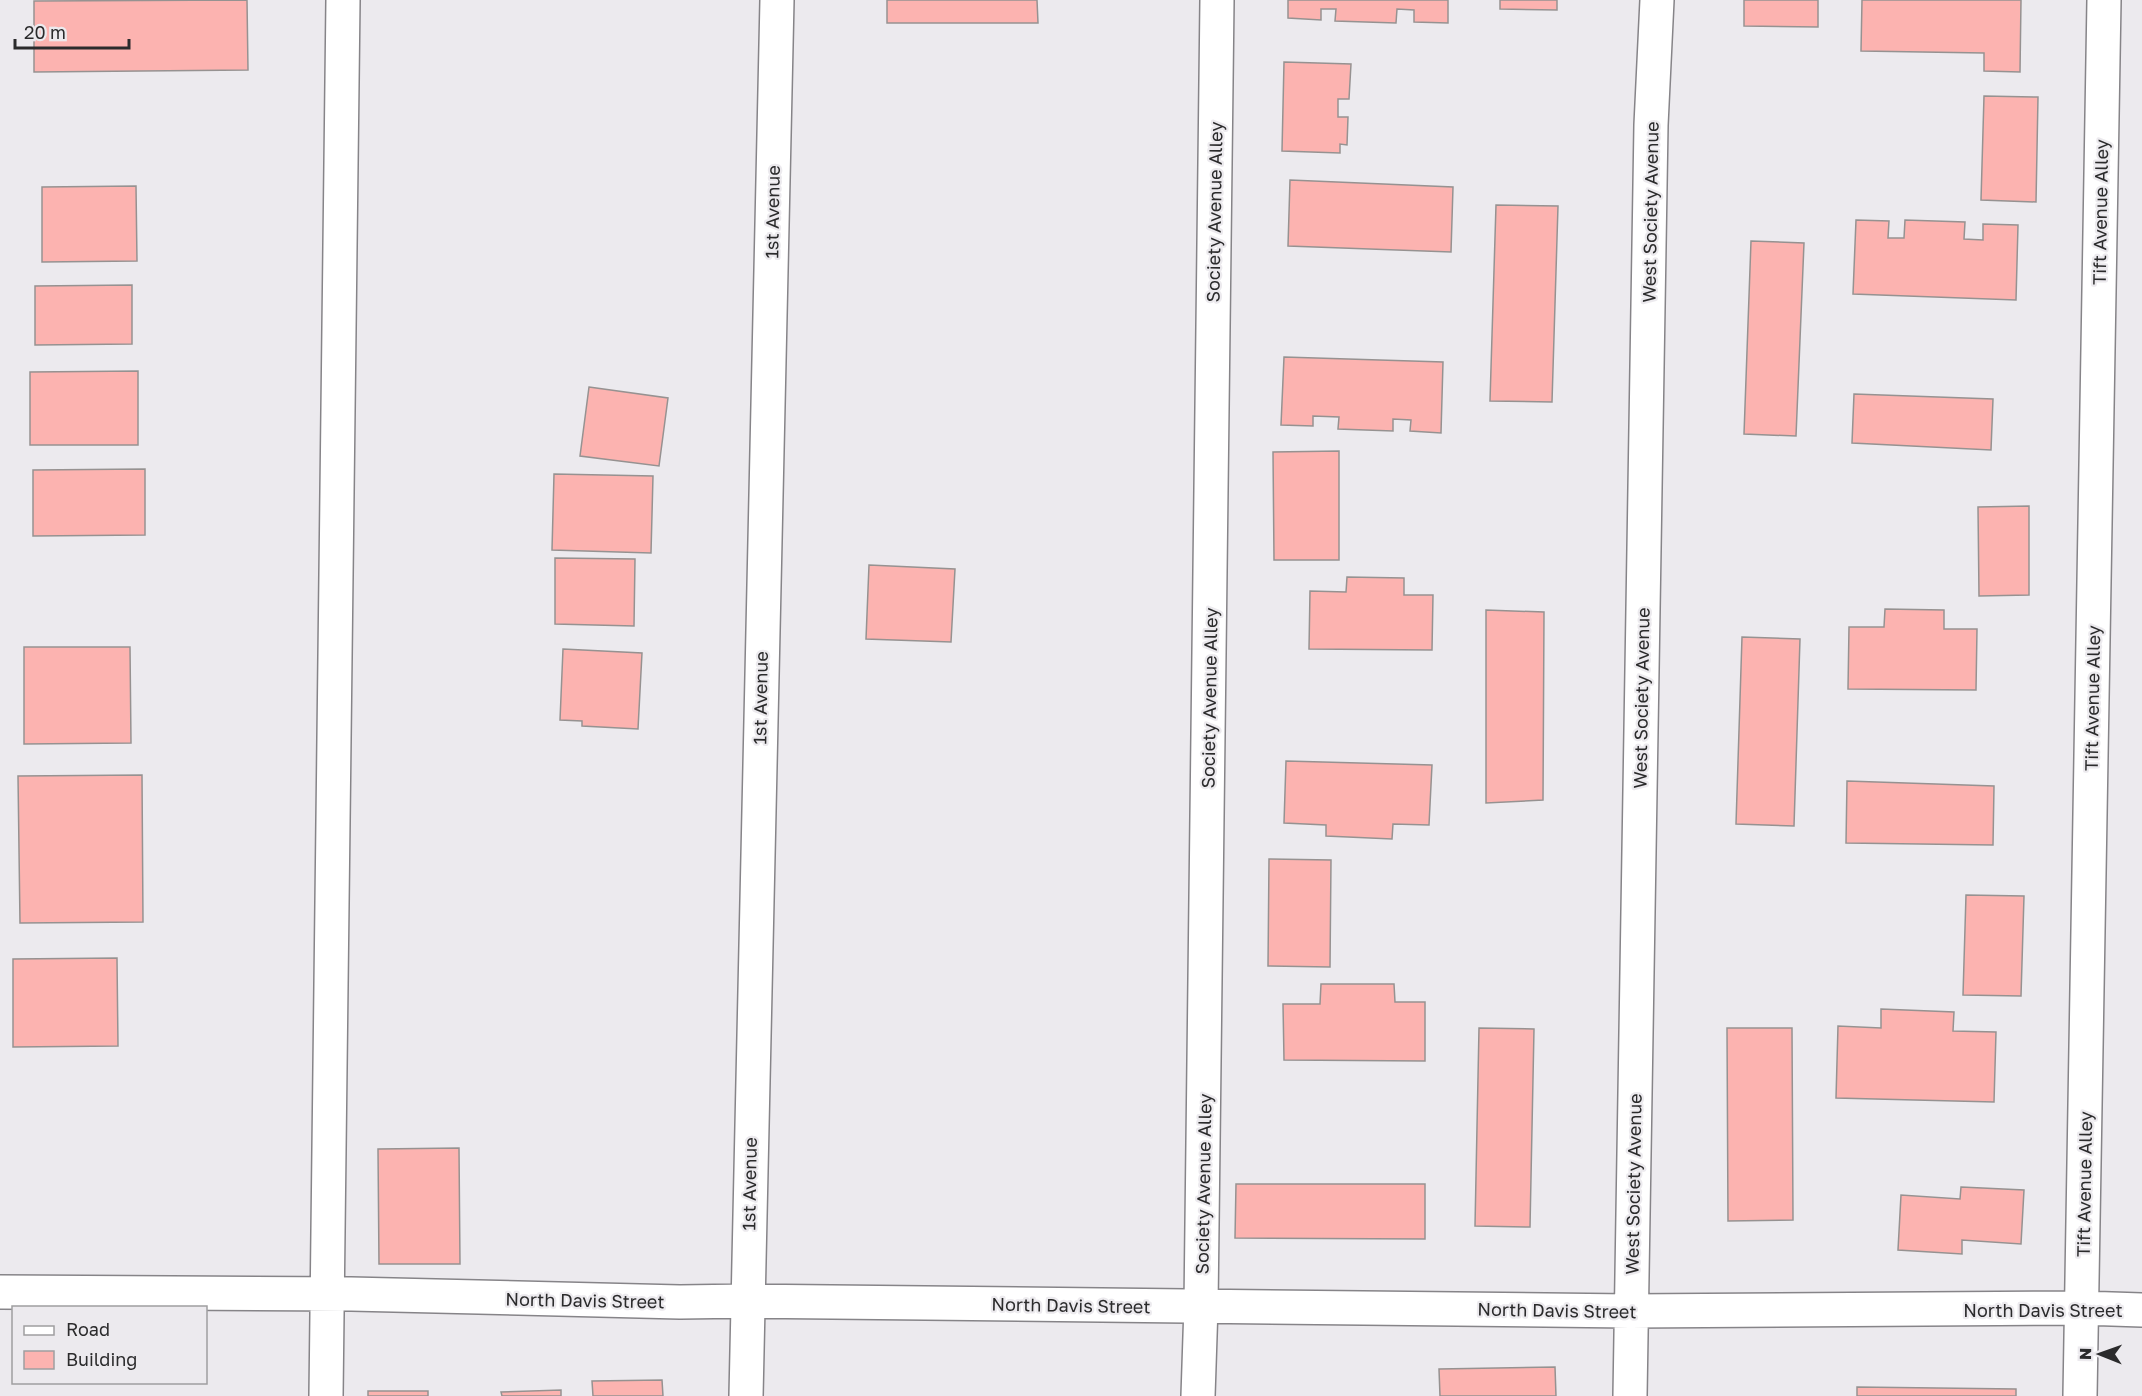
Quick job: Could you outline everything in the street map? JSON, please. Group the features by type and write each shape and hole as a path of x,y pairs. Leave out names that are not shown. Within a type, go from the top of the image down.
{"street":[{"path":"326,1396 343,0"},
{"name":"1st Avenue","path":"746,1396 777,0"},
{"name":"Society Avenue Alley","path":"1198,1396 1201,1306 1216,0"},
{"name":"West Society Avenue","path":"1630,1396 1651,125 1658,0"},
{"name":"Tift Avenue Alley","path":"2080,1396 2104,0"},
{"name":"North Davis Street","path":"0,1292 328,1294 680,1302 1630,1311 2082,1308 2142,1310"}],"building":[{"path":"247,0 248,70 34,72 34,1"},
{"path":"887,0 1037,0 1038,23 887,23"},
{"path":"1288,0 1448,0 1448,23 1414,22 1414,10 1397,9 1396,23 1335,21 1336,9 1321,9 1321,20 1288,18"},
{"path":"1500,0 1557,0 1557,10 1500,9"},
{"path":"1744,0 1818,0 1818,27 1744,26"},
{"path":"1862,0 2021,0 2020,72 1984,71 1984,53 1861,51"},
{"path":"1284,62 1351,64 1349,99 1338,99 1338,117 1348,117 1347,145 1340,144 1340,153 1282,151"},
{"path":"1984,96 2038,97 2036,202 1981,200"},
{"path":"1290,180 1453,187 1451,252 1288,246"},
{"path":"136,186 137,261 42,262 42,187"},
{"path":"1496,205 1558,206 1552,402 1490,401"},
{"path":"1856,220 1889,221 1888,238 1904,238 1905,220 1965,222 1964,239 1983,240 1983,224 2018,225 2016,300 1853,294"},
{"path":"1751,241 1804,243 1796,436 1744,434"},
{"path":"132,285 132,344 35,345 35,286"},
{"path":"1284,357 1443,362 1441,433 1410,431 1411,420 1393,419 1393,431 1338,429 1339,417 1313,416 1313,426 1281,425"},
{"path":"138,371 138,445 30,445 30,372"},
{"path":"589,387 668,398 659,466 580,456"},
{"path":"1854,394 1993,399 1991,450 1852,443"},
{"path":"1339,451 1339,560 1274,560 1273,452"},
{"path":"145,469 145,535 33,536 33,470"},
{"path":"554,474 653,476 651,553 552,550"},
{"path":"2029,506 2029,595 1979,596 1978,507"},
{"path":"555,558 635,559 634,626 555,624"},
{"path":"869,565 955,569 951,642 866,639"},
{"path":"1347,577 1404,578 1404,595 1433,595 1432,650 1309,649 1310,591 1346,592"},
{"path":"1885,609 1944,610 1944,629 1977,629 1976,690 1848,689 1849,627 1884,627"},
{"path":"1486,610 1544,612 1543,800 1486,803"},
{"path":"1742,637 1800,639 1794,826 1736,824"},
{"path":"24,647 130,647 131,743 24,744"},
{"path":"563,649 642,653 638,729 582,726 582,721 560,720"},
{"path":"1286,761 1432,765 1429,825 1393,824 1392,839 1326,836 1326,825 1284,823"},
{"path":"142,775 143,922 20,923 18,776"},
{"path":"1847,781 1994,786 1993,845 1846,843"},
{"path":"1269,859 1331,860 1330,967 1268,966"},
{"path":"1966,895 2024,896 2021,996 1963,995"},
{"path":"117,958 118,1046 13,1047 13,959"},
{"path":"1321,984 1394,984 1395,1002 1425,1002 1425,1061 1284,1060 1283,1004 1320,1004"},
{"path":"1881,1009 1954,1012 1953,1031 1996,1032 1994,1102 1836,1098 1838,1026 1881,1028"},
{"path":"1479,1028 1534,1029 1530,1227 1475,1226"},
{"path":"1727,1028 1792,1028 1793,1220 1728,1221"},
{"path":"459,1148 460,1264 379,1264 378,1149"},
{"path":"1236,1184 1425,1184 1425,1239 1235,1238"},
{"path":"1961,1187 2024,1190 2021,1244 1962,1240 1962,1254 1898,1250 1901,1195 1960,1199"},
{"path":"1555,1367 1556,1396 1440,1396 1439,1369"},
{"path":"662,1380 663,1396 593,1396 592,1381"},
{"path":"1857,1387 2016,1389 2016,1396 1857,1396"},
{"path":"561,1390 561,1396 502,1396 501,1392"},
{"path":"368,1391 428,1391 428,1396 368,1396"}]}
